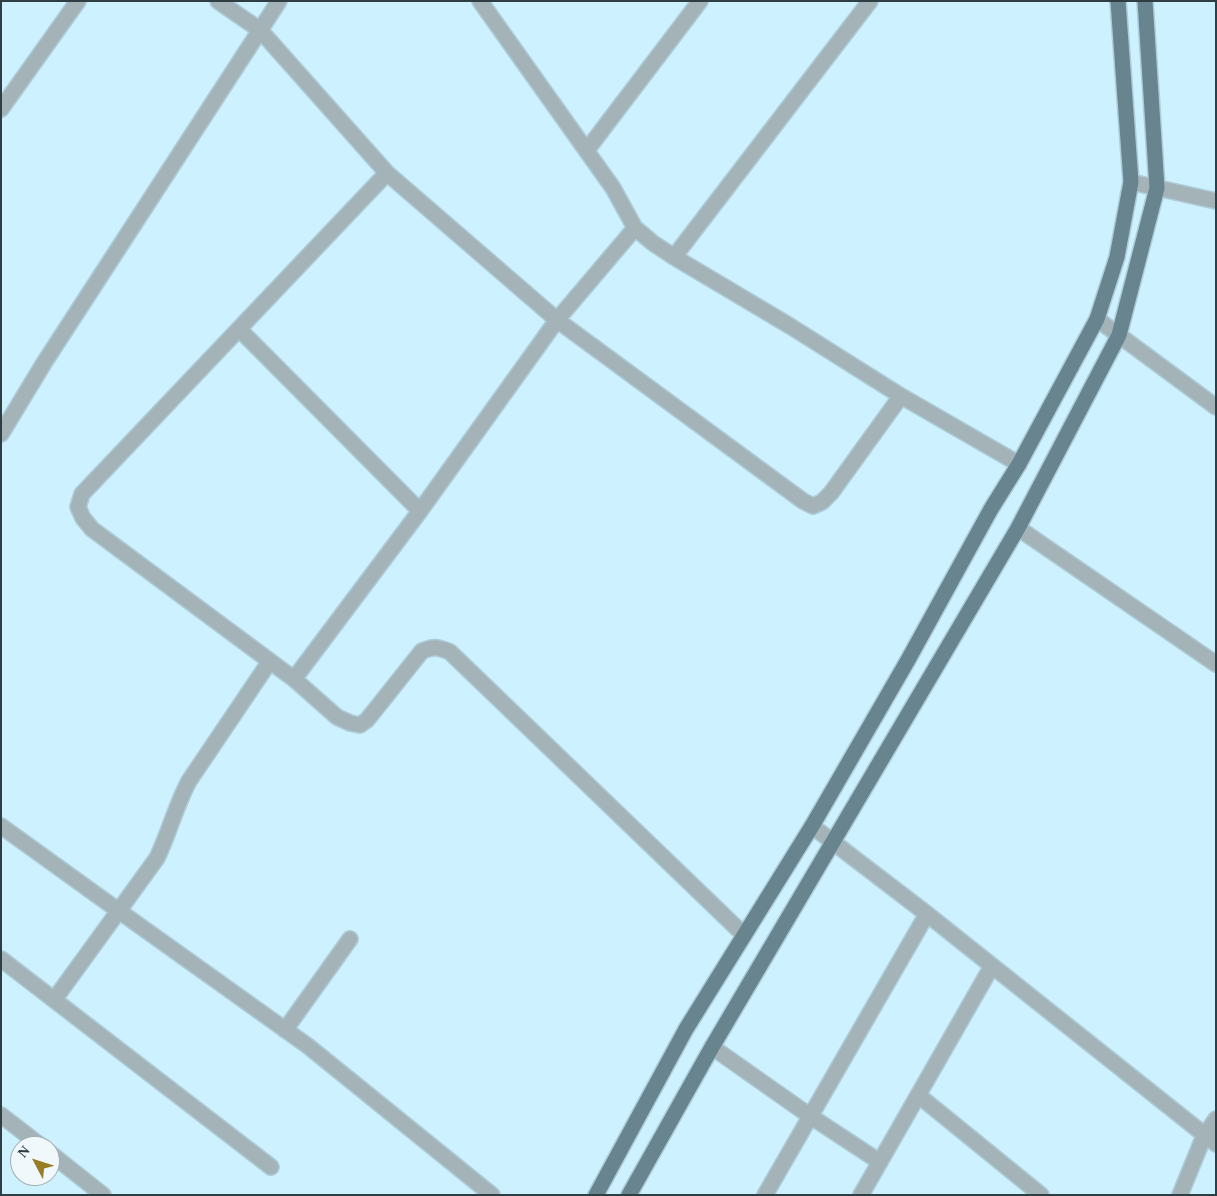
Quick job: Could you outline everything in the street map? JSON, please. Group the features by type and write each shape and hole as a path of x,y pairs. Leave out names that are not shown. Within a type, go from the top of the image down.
{"main road":[{"path":"596,1195 686,1029 812,826 908,660 990,510 1020,464 1097,318 1117,257 1131,182 1118,1"},
{"path":"629,1195 712,1047 1018,528 1119,335 1157,188 1145,1"}],"street":[{"path":"1,109 78,1"},
{"path":"218,1 260,30 388,173 556,320 803,501 812,506 822,502 901,396"},
{"path":"1,434 44,363 279,1"},
{"path":"480,1 613,188 635,228 674,257 790,326 901,396 1020,464"},
{"path":"586,150 700,1"},
{"path":"674,257 870,1"},
{"path":"388,173 82,494 78,507 83,518 92,529 294,679 337,717 350,723 360,725 367,720 422,651 440,648 450,652 744,935"},
{"path":"1131,182 1216,201"},
{"path":"294,679 420,511 556,320 635,228"},
{"path":"1097,318 1216,407"},
{"path":"240,329 420,511"},
{"path":"1018,528 1216,664"},
{"path":"54,1000 157,858 182,794 270,661"},
{"path":"1,826 322,1057 492,1195"},
{"path":"812,826 927,914 1210,1140"},
{"path":"765,1195 927,914"},
{"path":"285,1030 350,939"},
{"path":"1,959 270,1167"},
{"path":"861,1195 992,966"},
{"path":"712,1047 810,1116 880,1162"},
{"path":"918,1095 1041,1195"},
{"path":"1,1115 27,1136"},
{"path":"1180,1195 1210,1140 1216,1119"},
{"path":"60,1161 103,1195"}]}
